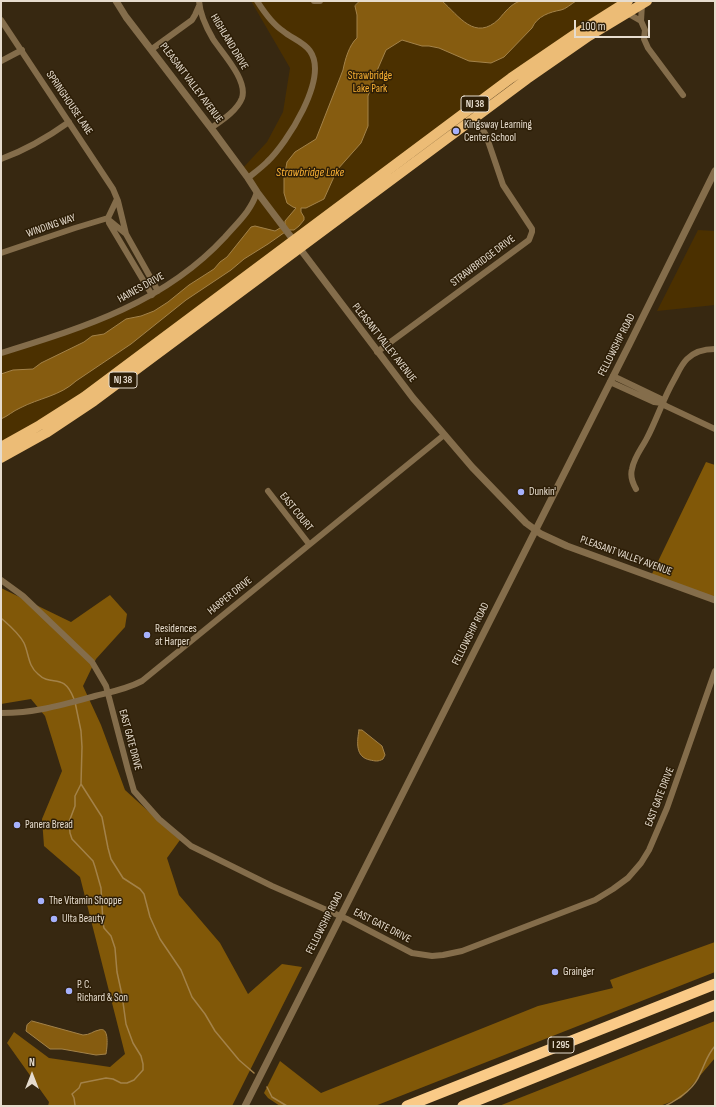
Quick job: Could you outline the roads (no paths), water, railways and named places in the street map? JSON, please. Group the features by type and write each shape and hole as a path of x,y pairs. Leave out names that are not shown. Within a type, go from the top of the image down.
{"highway":[{"name":"NJ 38","path":"1,447 45,422 84,397 511,78 574,35 628,1"},
{"name":"NJ 38","path":"1,458 52,429 94,401 293,241 475,117 589,36 645,2"},
{"name":"I 295","path":"407,1106 715,984"},
{"name":"I 295","path":"463,1106 715,1005"}],"street":[{"name":"PLEASANT VALLEY AVENUE","path":"116,1 126,17 152,49 281,225 377,352 444,435 520,518 535,530 567,546 715,600"},
{"path":"248,178 267,162 294,128 310,91 315,72 315,63 309,49 277,26 257,1"},
{"path":"314,1 320,1"},
{"path":"645,2 641,21 645,30 644,39 648,48 683,95"},
{"path":"152,49 192,20 199,3"},
{"name":"HIGHLAND DRIVE","path":"199,3 201,14 209,32 237,74 242,86 242,98 238,104 225,118 211,128"},
{"path":"627,13 641,21"},
{"name":"SPRINGHOUSE LANE","path":"1,20 110,183 117,199 126,234 155,293"},
{"path":"1,61 22,50"},
{"name":"STRAWBRIDGE DRIVE","path":"377,352 529,240 532,229 503,185 486,135 475,117"},
{"path":"1,159 41,141 69,122"},
{"name":"FELLOWSHIP ROAD","path":"245,1106 612,379 715,171"},
{"name":"HAINES DRIVE","path":"1,353 96,322 155,293 182,276 209,253 246,215 257,192"},
{"path":"117,199 108,218 114,233 155,293"},
{"name":"SPRINGHOUSE LANE","path":"108,218 126,234"},
{"name":"WINDING WAY","path":"1,253 108,218"},
{"path":"636,489 632,479 632,468 636,456 647,437 662,403 686,360 701,350 715,349"},
{"path":"612,379 660,399 662,403 715,429"},
{"name":"HARPER DRIVE","path":"1,713 24,713 42,710 127,688 142,681 444,435"},
{"name":"EAST COURT","path":"268,491 309,544"},
{"name":"EAST GATE DRIVE","path":"1,580 23,596 92,662 102,678 107,693 134,791 158,818 191,846 263,882 341,917 412,953 432,956 472,948 564,912 594,900 613,890 628,878 641,863 657,834 715,671"}],"water":[{"name":"Strawbridge Lake","path":"360,1 442,1 468,24 482,28 499,19 511,6 520,1 576,1 565,9 548,13 537,20 532,28 504,57 491,63 469,61 439,48 422,46 402,40 386,50 368,96 368,126 361,143 337,170 324,199 306,208 301,208 304,220 299,226 294,230 288,230 244,259 231,270 186,300 131,344 70,386 17,409 1,419 1,374 13,370 33,369 41,363 84,342 92,336 104,334 126,319 141,316 154,311 189,285 214,269 227,257 251,227 255,226 275,231 285,225 285,221 296,208 287,203 284,193 284,178 287,162 295,152 316,139 343,70 348,53 357,38 357,15 355,6"},
{"path":"359,730 362,730 382,746 385,755 383,759 373,761 362,756 358,748"},
{"path":"32,1021 83,1035 102,1030 105,1031 107,1038 106,1054 96,1055 62,1049 50,1049 26,1031 27,1025"}],"waterway":[{"path":"1,618 14,629 22,639 26,647 30,664 35,671 43,678 61,682 66,685 74,699"},
{"path":"75,702 81,731 81,784 102,817 111,859 123,878 140,889 144,894 150,917 160,939 181,970 192,997 205,1014 215,1031 239,1060 254,1073"},
{"path":"74,1106 74,1098 72,1094 79,1088 81,1083 106,1078 113,1079 121,1083 127,1083 134,1080 143,1070 141,1056 133,1043 126,1024 117,972 115,948 111,936 104,928 101,888 95,867 93,861 72,839 70,833 69,822 75,806 75,796 81,784"},
{"path":"665,1106 681,1097 690,1089 715,1046"},
{"path":"267,1087 272,1097 287,1106"}],"place":[{"name":"Kingsway Learning Center School","path":"456,131"},
{"name":"Dunkin'","path":"521,492"},
{"name":"Residences at Harper","path":"147,635"},
{"name":"Panera Bread","path":"17,825"},
{"name":"The Vitamin Shoppe","path":"41,901"},
{"name":"Ulta Beauty","path":"54,919"},
{"name":"Grainger","path":"555,972"},
{"name":"P. C. Richard & Son","path":"69,991"}],"park label":[{"name":"Strawbridge Lake Park","path":"370,82"}]}
